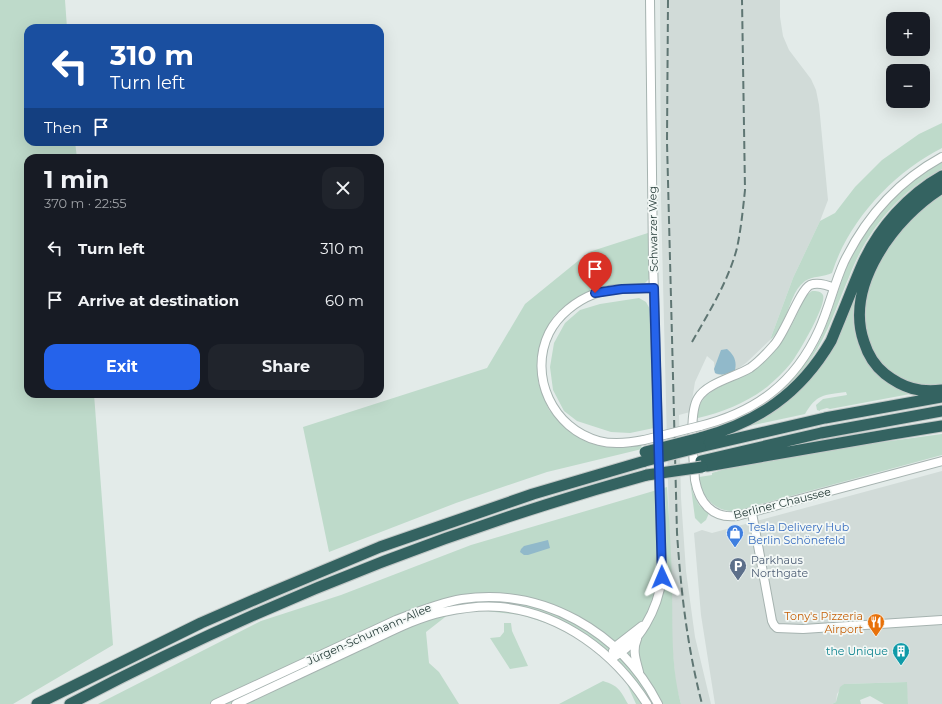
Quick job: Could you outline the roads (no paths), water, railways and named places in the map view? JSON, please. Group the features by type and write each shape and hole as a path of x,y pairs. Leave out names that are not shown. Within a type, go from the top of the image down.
{"highway":[{"path":"700,442 735,427 766,411 784,398 799,384 815,365 831,341 873,244 885,227 914,196 942,176"},
{"path":"942,188 920,205 891,235 874,264 860,298 859,320 860,330 866,350 872,361 880,370 897,383 915,390 942,390"},
{"path":"37,704 201,623 380,547 483,510 598,474 645,457 700,442 942,397"},
{"path":"702,464 821,433 942,411"},
{"path":"70,704 207,636 255,614 390,559 518,513 647,475 702,464 942,426"}],"street":[{"name":"Schwarzer Weg","path":"610,659 621,654 639,635 656,604 660,592 662,577 651,166 650,0"},
{"path":"654,288 622,289 595,293 576,302 560,316 549,332 541,362 543,385 554,410 574,430 586,437 599,442 613,444 644,440 700,426 734,415 765,398 787,379 806,354 819,330 844,263 856,240 879,207 908,178 942,156"},
{"name":"Berliner Chaussee","path":"834,288 816,284 810,285 802,293 786,328 776,344 750,368 704,390 697,399 693,416 694,466 695,480 699,496 707,507 715,513 733,517 942,462"},
{"path":"752,513 772,621 777,628 803,629 942,620"},
{"name":"Jürgen-Schumann-Allee","path":"215,704 396,620 442,603 462,599 482,598 501,598 542,606 580,622 606,639 615,647 640,674 658,704"},
{"name":"Jürgen-Schumann-Allee","path":"236,704 405,625 442,612 500,607 537,615 554,622 593,644 617,665 647,704"},
{"name":"Schwarzer Weg","path":"610,659 615,647 646,623"},
{"path":"639,635 634,646 634,653 640,674"}],"water":[{"path":"727,349 734,358 736,364 735,370 725,374 715,373 714,369 721,350"},
{"path":"548,540 550,548 528,555 524,555 520,552 524,546"}],"railway":[{"path":"668,0 667,142 677,533 685,619 692,661 702,704"},
{"path":"692,342 729,273 737,248 741,226 745,190 742,0"}],"place":[{"name":"Tesla Delivery Hub Berlin Schönefeld","path":"735,548"},
{"name":"Parkhaus Northgate","path":"738,581"},
{"name":"Tony's Pizzeria Airport","path":"876,637"},
{"name":"the Unique","path":"901,666"}]}
